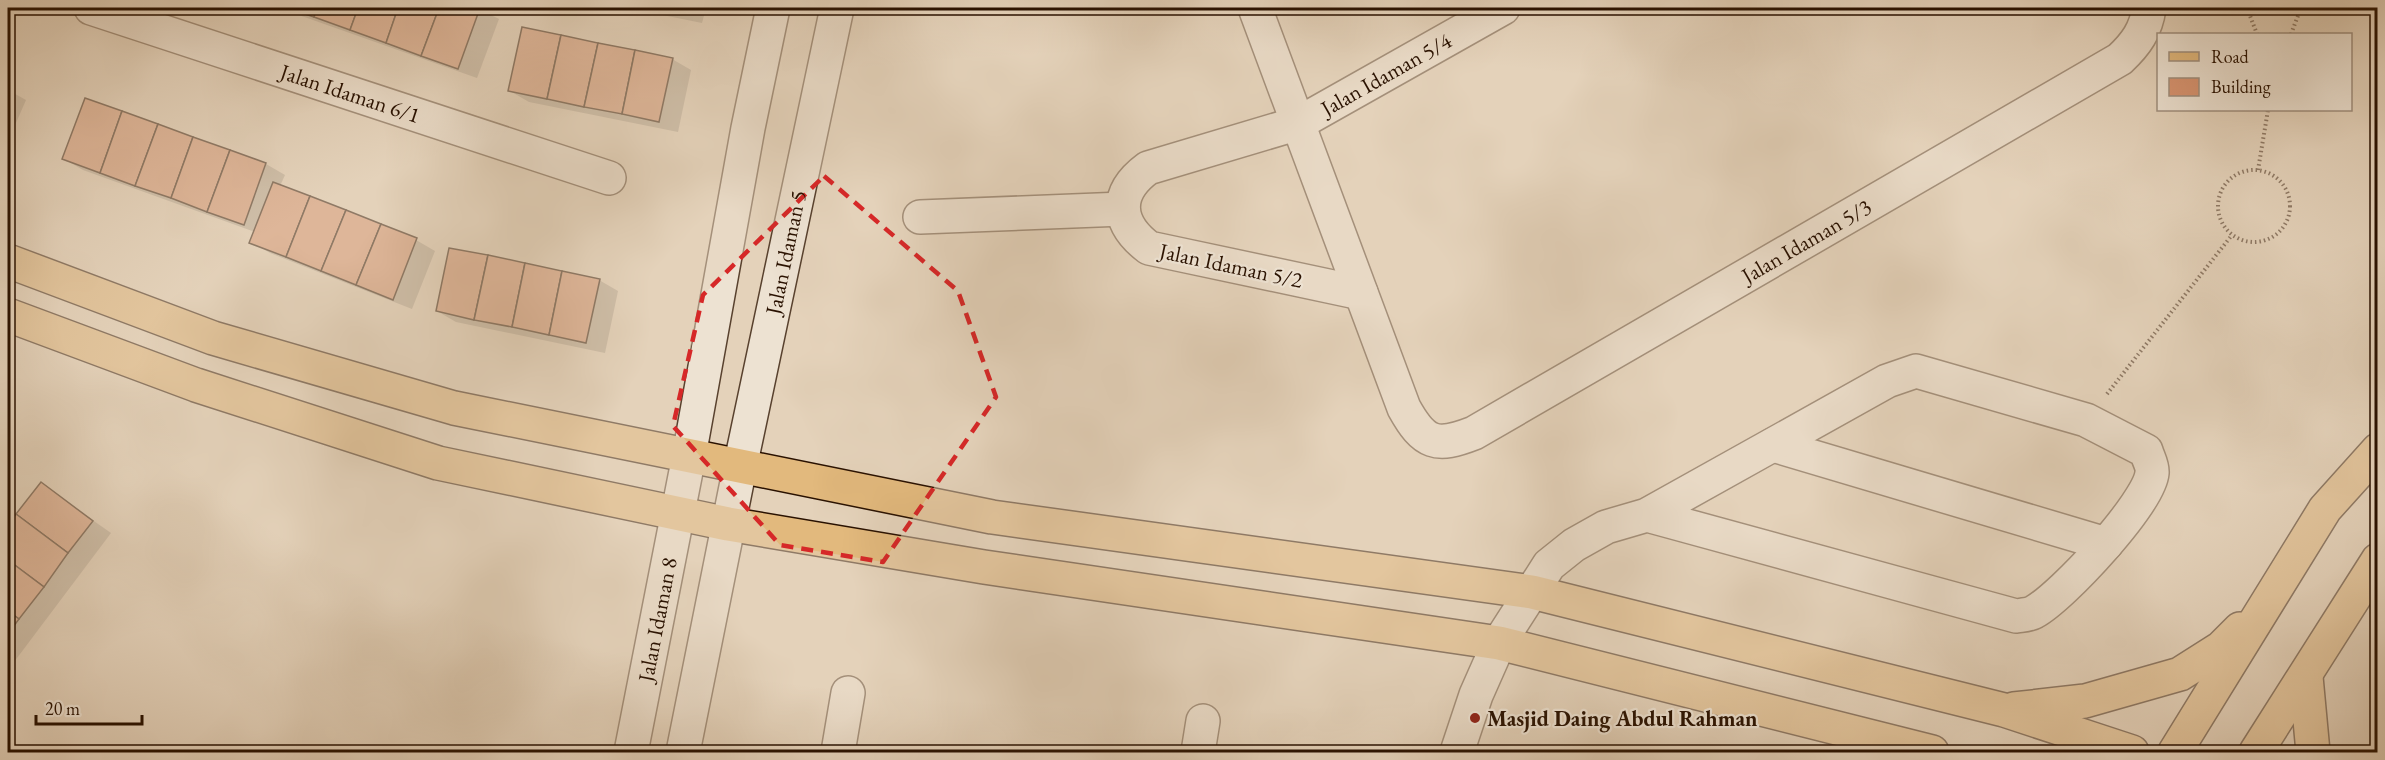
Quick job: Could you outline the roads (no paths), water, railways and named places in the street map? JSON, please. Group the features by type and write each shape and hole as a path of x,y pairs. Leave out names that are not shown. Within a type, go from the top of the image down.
{"main road":[{"path":"8,261 213,338 442,405 684,486 734,496 992,517 1532,592 2004,710 2132,753"},
{"path":"8,315 196,385 438,463 684,486 734,496 984,567 1499,643 1932,753"},
{"path":"2175,753 2325,509 2378,450"},
{"path":"2256,753 2378,560"},
{"path":"2004,710 2085,701 2180,674 2220,648 2270,599"},
{"path":"2306,676 2313,753"}],"street":[{"name":"Jalan Idaman 6/1","path":"91,8 609,178"},
{"path":"684,486 748,128 774,8"},
{"name":"Jalan Idaman 5","path":"734,496 837,8"},
{"name":"Jalan Idaman 5/3","path":"1255,8 1404,408 1415,428 1431,441 1450,442 1474,433 2110,65 2136,44 2147,21 2149,8"},
{"name":"Jalan Idaman 5/4","path":"1299,123 1503,8"},
{"path":"920,217 1123,209 1126,193 1134,179 1148,168 1299,123"},
{"name":"Jalan Idaman 5/2","path":"1123,209 1126,223 1134,237 1149,248 1361,293"},
{"path":"1457,753 1476,695 1499,643 1549,565 1574,545 1606,527 1647,515 1887,381 1916,371 2086,420 2146,451 2153,471 2147,489 2106,544 2048,603 2032,614 2016,616 1647,515"},
{"path":"1773,445 2106,544"},
{"name":"Jalan Idaman 8","path":"631,753 684,486"},
{"path":"683,753 734,496"},
{"path":"838,753 848,693"},
{"path":"1198,753 1203,721"}],"place":[{"name":"Masjid Daing Abdul Rahman","path":"1475,718"}]}
